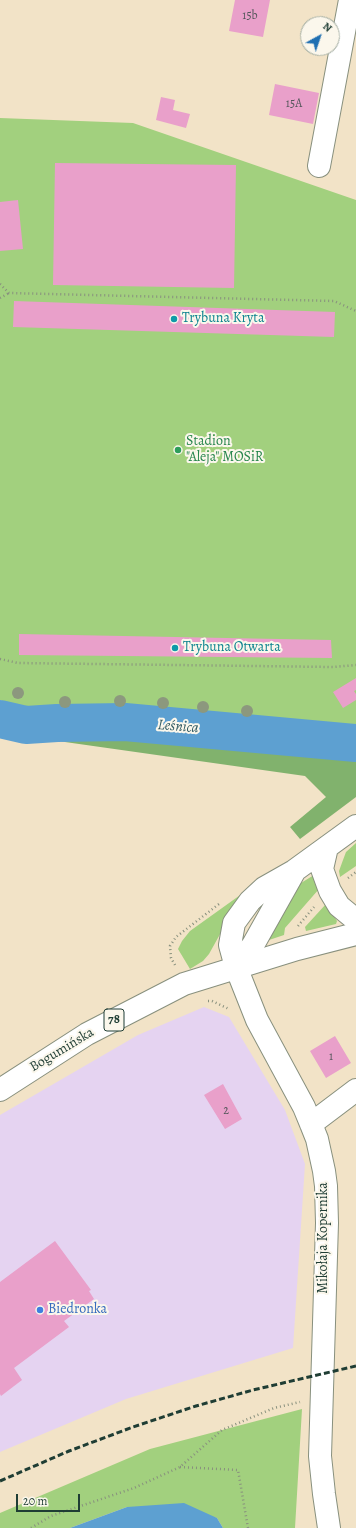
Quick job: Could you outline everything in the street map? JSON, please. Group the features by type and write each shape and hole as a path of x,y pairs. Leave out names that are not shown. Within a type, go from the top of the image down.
{"street":[{"path":"319,166 350,0"},
{"path":"236,967 253,945 294,871 356,826"},
{"path":"327,847 322,868 330,891 339,906 356,920"},
{"name":"78","path":"236,967 297,948 356,934"},
{"name":"Bogumińska","path":"0,1090 87,1034 184,984 236,967"},
{"name":"Mikołaja Kopernika","path":"236,967 257,1020 304,1107 321,1155 327,1204 320,1437 321,1475 330,1528"},
{"path":"311,1124 356,1090"}],"path":[{"path":"0,284 9,293"},
{"path":"0,298 9,293 334,301 356,311"},
{"path":"0,659 18,663 333,667 356,665"},
{"path":"297,927 316,906"},
{"path":"31,1528 51,1516 134,1488 180,1467 222,1430 274,1408 301,1402"},
{"path":"180,1467 238,1470 248,1528"}],"shaded area":[{"path":"204,1007 229,1017 285,1110 305,1164 293,1348 126,1399 0,1452 0,1115 138,1035"}],"green space":[{"name":"Stadion \"Aleja\" MOSiR","path":"0,118 133,123 356,200 356,734 197,719 71,713 12,705 0,700"},
{"path":"0,703 22,712 161,720 356,739 356,797 300,839 290,827 326,797 305,776 65,742 0,727"},
{"path":"356,843 356,866 340,877 339,871 346,852"},
{"path":"314,875 319,889 285,928 284,935 269,940 268,932 282,903 301,883"},
{"path":"250,888 234,909 209,954 203,961 190,969 178,949 182,941 190,931"},
{"path":"326,904 337,921 336,924 306,931 305,927"},
{"path":"302,1409 295,1528 223,1528 217,1518 127,1507 70,1528 0,1528 0,1513 150,1449"}],"water":[{"path":"184,1503 217,1518 223,1528 70,1528 127,1507"}],"building":[{"path":"235,0 270,0 263,37 229,31"},
{"path":"275,84 319,93 313,124 269,115"},
{"path":"161,97 175,100 173,110 190,114 186,128 156,120"},
{"path":"55,163 236,165 234,288 53,285"},
{"path":"18,200 23,249 0,251 0,202"},
{"name":"Trybuna Kryta","path":"14,301 335,312 334,337 13,327"},
{"name":"Trybuna Otwarta","path":"19,634 331,640 332,658 19,655"},
{"path":"356,678 356,690 354,691 356,694 356,700 343,708 333,692"},
{"path":"335,1036 351,1063 326,1078 310,1051"},
{"path":"223,1084 242,1119 225,1129 204,1095"},
{"name":"Biedronka","path":"55,1241 91,1290 89,1291 94,1299 64,1321 69,1327 14,1368 22,1380 1,1396 0,1282"}],"waterway":[{"name":"Leśnica","path":"0,719 26,725 125,722 356,743"}],"railway":[{"path":"0,1481 69,1451 133,1427 196,1406 253,1390 356,1366"}],"place":[{"name":"Trybuna Kryta","path":"174,319"},
{"name":"Stadion \"Aleja\" MOSiR","path":"178,450"},
{"name":"Trybuna Otwarta","path":"175,648"},
{"name":"Biedronka","path":"40,1310"}]}
